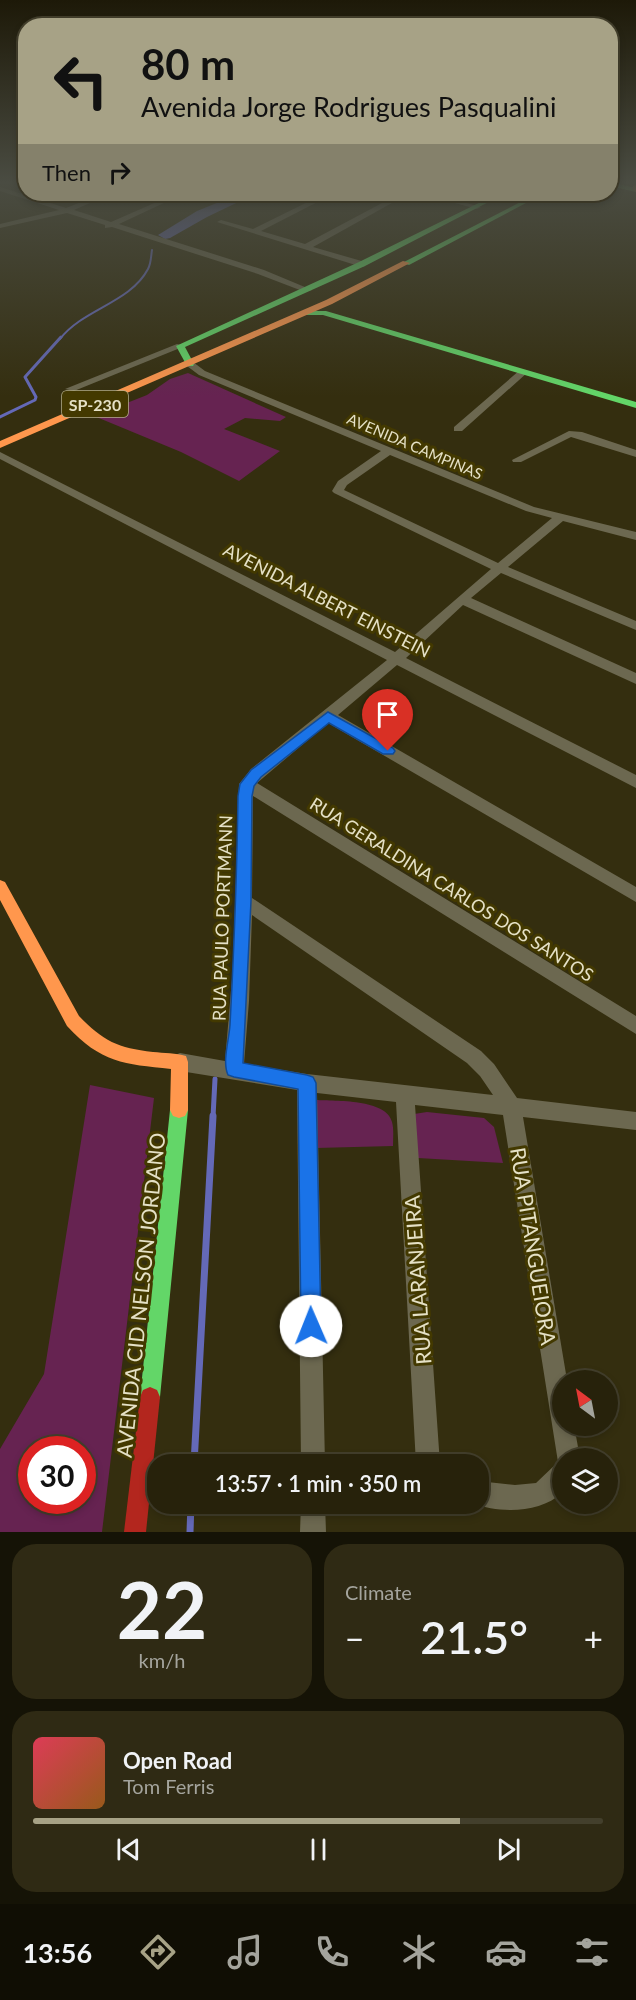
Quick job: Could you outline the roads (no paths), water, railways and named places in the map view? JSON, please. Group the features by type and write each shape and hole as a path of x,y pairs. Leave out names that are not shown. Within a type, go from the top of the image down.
{"main road":[{"path":"185,355 306,302 362,264 384,253"},
{"name":"SP-230","path":"0,445 185,355 306,302 405,253"},
{"name":"SP-230","path":"0,435 306,302 411,253"},
{"path":"273,316 306,302 523,372 636,405"},
{"path":"67,393 143,372"},
{"path":"0,886 73,1021 84,1037 100,1050 115,1056 180,1062"},
{"name":"AVENIDA CID NELSON JORDANO","path":"135,1532 179,1128 180,1062"}],"street":[{"path":"189,253 306,302"},
{"path":"190,253 244,267 306,302"},
{"path":"327,253 362,264"},
{"path":"235,271 244,267"},
{"path":"67,393 185,355"},
{"name":"AVENIDA CAMPINAS","path":"185,355 202,373 530,509 636,536"},
{"path":"458,429 523,372"},
{"path":"517,460 566,434 578,434 636,454"},
{"path":"388,451 342,483 338,491 500,568 636,626"},
{"name":"AVENIDA ALBERT EINSTEIN","path":"0,455 636,782"},
{"path":"247,784 256,773 398,658 462,598 560,518"},
{"path":"462,598 636,679"},
{"path":"328,716 636,895"},
{"name":"RUA PAULO PORTMANN","path":"234,1069 238,1039 247,784"},
{"name":"RUA GERALDINA CARLOS DOS SANTOS","path":"247,784 636,1026"},
{"path":"244,901 474,1057 492,1075 511,1106"},
{"path":"180,1062 234,1069 307,1083 636,1121"},
{"path":"307,1083 313,1454"},
{"name":"RUA LARANJEIRA","path":"405,1095 427,1454"},
{"name":"RUA PITANGUEIORA","path":"511,1106 566,1448"},
{"path":"489,1494 534,1498 552,1487"},
{"path":"313,1514 313,1532"}],"waterway":[{"path":"60,339 81,320 118,298 140,281 149,267 151,253"},
{"path":"0,417 35,400 36,397 25,377 61,337"},
{"path":"213,1117 215,1079"},
{"path":"195,1454 213,1116"},
{"path":"190,1532 191,1514"}]}
